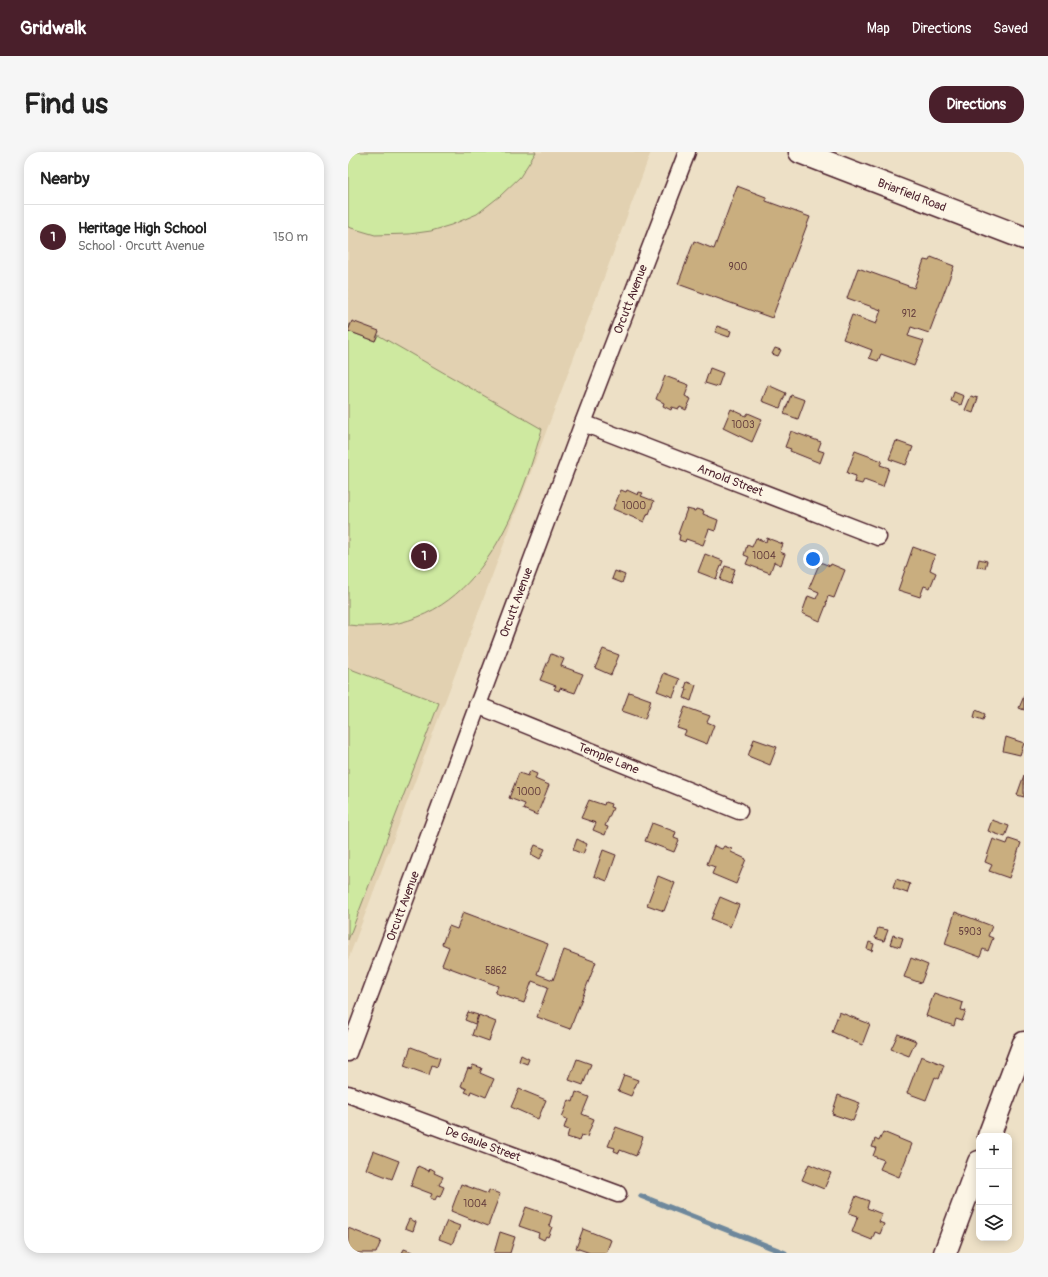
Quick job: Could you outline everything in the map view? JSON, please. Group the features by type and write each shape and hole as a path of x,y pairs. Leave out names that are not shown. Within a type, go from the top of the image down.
{"main road":[{"name":"Briarfield Road","path":"800,152 1024,238"},
{"path":"990,1133 1024,1043"},
{"path":"945,1253 976,1169"}],"street":[{"name":"Orcutt Avenue","path":"348,1053 583,423 687,152"},
{"name":"Arnold Street","path":"583,423 878,537"},
{"name":"Temple Lane","path":"477,705 739,811"},
{"name":"De Gaule Street","path":"348,1094 618,1194"}],"shaded area":[{"path":"348,152 651,152 348,960"}],"green space":[{"path":"348,152 536,152 520,177 500,196 477,214 451,225 431,231 409,234 375,235 348,227"},
{"path":"348,331 375,341 378,335 542,429 531,466 517,502 501,537 480,568 455,594 426,614 390,625 348,625"},
{"path":"348,668 439,703 348,940"}],"building":[{"path":"737,186 766,197 766,201 810,217 772,318 678,284 694,241 714,249"},
{"path":"931,257 954,266 929,333 911,327 908,336 924,341 914,366 881,354 878,361 869,358 872,350 843,339 852,315 876,324 881,310 847,298 858,268 914,288 924,260 929,261"},
{"path":"352,321 379,331 375,341 348,331"},
{"path":"717,326 731,331 729,337 715,332"},
{"path":"775,348 781,350 778,356 772,354"},
{"path":"710,368 723,373 718,387 705,383"},
{"path":"665,376 689,385 685,396 691,399 686,410 680,407 679,409 672,407 671,410 663,406 664,403 656,399"},
{"path":"768,385 786,393 780,408 762,401"},
{"path":"954,392 964,396 961,405 951,401"},
{"path":"791,395 805,400 798,419 784,414"},
{"path":"971,396 978,398 973,413 965,410"},
{"path":"731,409 746,416 748,413 762,419 752,442 723,428"},
{"path":"791,431 821,442 818,450 824,452 820,463 790,451 791,449 785,447"},
{"path":"896,441 913,447 906,465 889,459"},
{"path":"855,451 882,461 880,465 889,468 883,487 864,480 862,484 854,482 856,476 847,473"},
{"path":"621,490 626,492 627,490 638,495 639,492 643,493 641,496 654,501 644,522 613,509"},
{"path":"687,509 704,511 703,514 718,520 715,531 709,529 703,545 686,539 685,542 679,540 680,535 678,534"},
{"path":"756,538 766,542 767,538 783,544 780,552 785,554 781,565 774,562 770,573 746,564 749,557 744,555 747,545 752,547"},
{"path":"913,547 935,555 930,570 936,573 930,588 924,586 920,597 898,590"},
{"path":"705,554 723,561 716,579 698,572"},
{"path":"979,559 987,561 985,568 977,567"},
{"path":"820,562 830,566 831,564 845,570 834,598 828,596 820,621 802,613 808,596 816,599 819,592 809,588"},
{"path":"725,566 735,569 730,584 720,580"},
{"path":"615,571 625,575 622,583 612,579"},
{"path":"603,649 619,655 611,675 595,668"},
{"path":"551,654 564,659 561,666 583,674 575,693 560,688 559,691 554,689 556,686 540,680"},
{"path":"664,673 680,679 673,697 657,691"},
{"path":"687,682 696,685 691,701 684,698 687,689 685,688"},
{"path":"629,692 651,700 645,719 622,711"},
{"path":"1024,696 1024,710 1019,708"},
{"path":"685,707 710,716 707,722 714,725 707,744 684,735 686,731 677,728"},
{"path":"976,710 985,714 983,720 974,717"},
{"path":"1006,737 1024,743 1020,755 1003,751"},
{"path":"754,739 777,747 770,765 748,756"},
{"path":"530,771 537,774 535,779 549,785 537,815 523,809 525,804 509,798 519,773 528,776"},
{"path":"1024,775 1024,797 1017,795"},
{"path":"589,800 604,805 605,802 611,804 610,807 613,808 605,826 608,827 605,835 593,830 596,823 581,818"},
{"path":"992,820 1009,826 1005,837 988,831"},
{"path":"652,823 676,832 674,838 679,840 674,852 645,841"},
{"path":"577,839 587,844 583,854 573,850"},
{"path":"993,839 1007,844 1009,839 1021,843 1009,878 989,871 992,865 985,862"},
{"path":"535,845 545,849 540,859 531,854"},
{"path":"714,846 722,849 724,846 732,849 731,852 746,859 736,884 712,874 715,867 707,864"},
{"path":"603,850 616,855 607,881 594,876"},
{"path":"658,876 675,883 664,911 647,905"},
{"path":"896,879 910,884 907,893 893,888"},
{"path":"720,897 739,905 730,927 711,919"},
{"path":"463,912 548,944 537,974 553,980 564,950 596,962 570,1029 537,1017 548,987 532,981 524,1003 495,993 498,986 442,965 449,947 442,944 449,926 457,929"},
{"path":"955,912 992,926 988,936 993,938 988,951 983,949 980,957 945,944"},
{"path":"878,928 888,930 884,941 875,938"},
{"path":"893,935 903,938 900,947 890,944"},
{"path":"869,942 874,944 872,951 867,949"},
{"path":"911,958 928,965 921,983 904,977"},
{"path":"934,993 963,1003 961,1010 966,1011 962,1021 956,1019 954,1026 926,1016"},
{"path":"468,1012 478,1015 475,1024 465,1020"},
{"path":"839,1012 870,1024 862,1045 832,1032"},
{"path":"479,1015 496,1022 489,1041 472,1035"},
{"path":"898,1034 916,1041 909,1056 891,1049"},
{"path":"411,1047 440,1058 437,1067 432,1065 429,1075 404,1066"},
{"path":"521,1055 529,1059 527,1064 519,1061"},
{"path":"921,1056 944,1065 939,1079 935,1077 926,1100 907,1093"},
{"path":"577,1059 591,1064 583,1085 569,1080"},
{"path":"473,1065 482,1068 480,1073 494,1079 486,1097 471,1091 470,1094 465,1092 467,1089 461,1086 468,1068 471,1069"},
{"path":"624,1075 638,1080 631,1096 618,1091"},
{"path":"519,1089 546,1100 538,1119 511,1107"},
{"path":"576,1092 589,1097 582,1114 594,1119 587,1137 581,1135 579,1141 567,1137 569,1130 564,1128 567,1119 562,1117 569,1100 573,1102"},
{"path":"838,1095 860,1103 853,1121 832,1114"},
{"path":"616,1127 643,1137 636,1156 620,1150 619,1153 614,1151 615,1148 608,1146"},
{"path":"883,1132 912,1144 899,1177 880,1169 884,1160 873,1156 876,1148 872,1147 875,1139 879,1141"},
{"path":"373,1151 399,1161 392,1179 366,1169"},
{"path":"809,1164 831,1173 824,1189 802,1180"},
{"path":"418,1166 429,1171 430,1168 435,1171 434,1173 443,1177 439,1185 444,1187 440,1197 437,1196 435,1200 430,1198 432,1194 411,1186"},
{"path":"461,1184 488,1194 489,1190 500,1194 488,1226 451,1211"},
{"path":"856,1196 869,1201 867,1208 882,1214 879,1222 884,1224 880,1234 875,1232 872,1240 852,1232 858,1216 849,1213"},
{"path":"526,1207 552,1216 549,1226 552,1227 548,1237 546,1236 544,1240 538,1237 539,1233 519,1226"},
{"path":"409,1219 416,1222 413,1231 405,1228"},
{"path":"447,1221 460,1226 452,1244 439,1239"},
{"path":"348,1228 381,1241 376,1253 348,1253"},
{"path":"583,1229 611,1240 606,1253 590,1253 576,1248"},
{"path":"500,1232 515,1237 510,1253 494,1253"},
{"path":"404,1249 415,1253 402,1253"}],"waterway":[{"path":"641,1196 785,1253"}],"place":[{"name":"Heritage High School","path":"424,556"}]}
